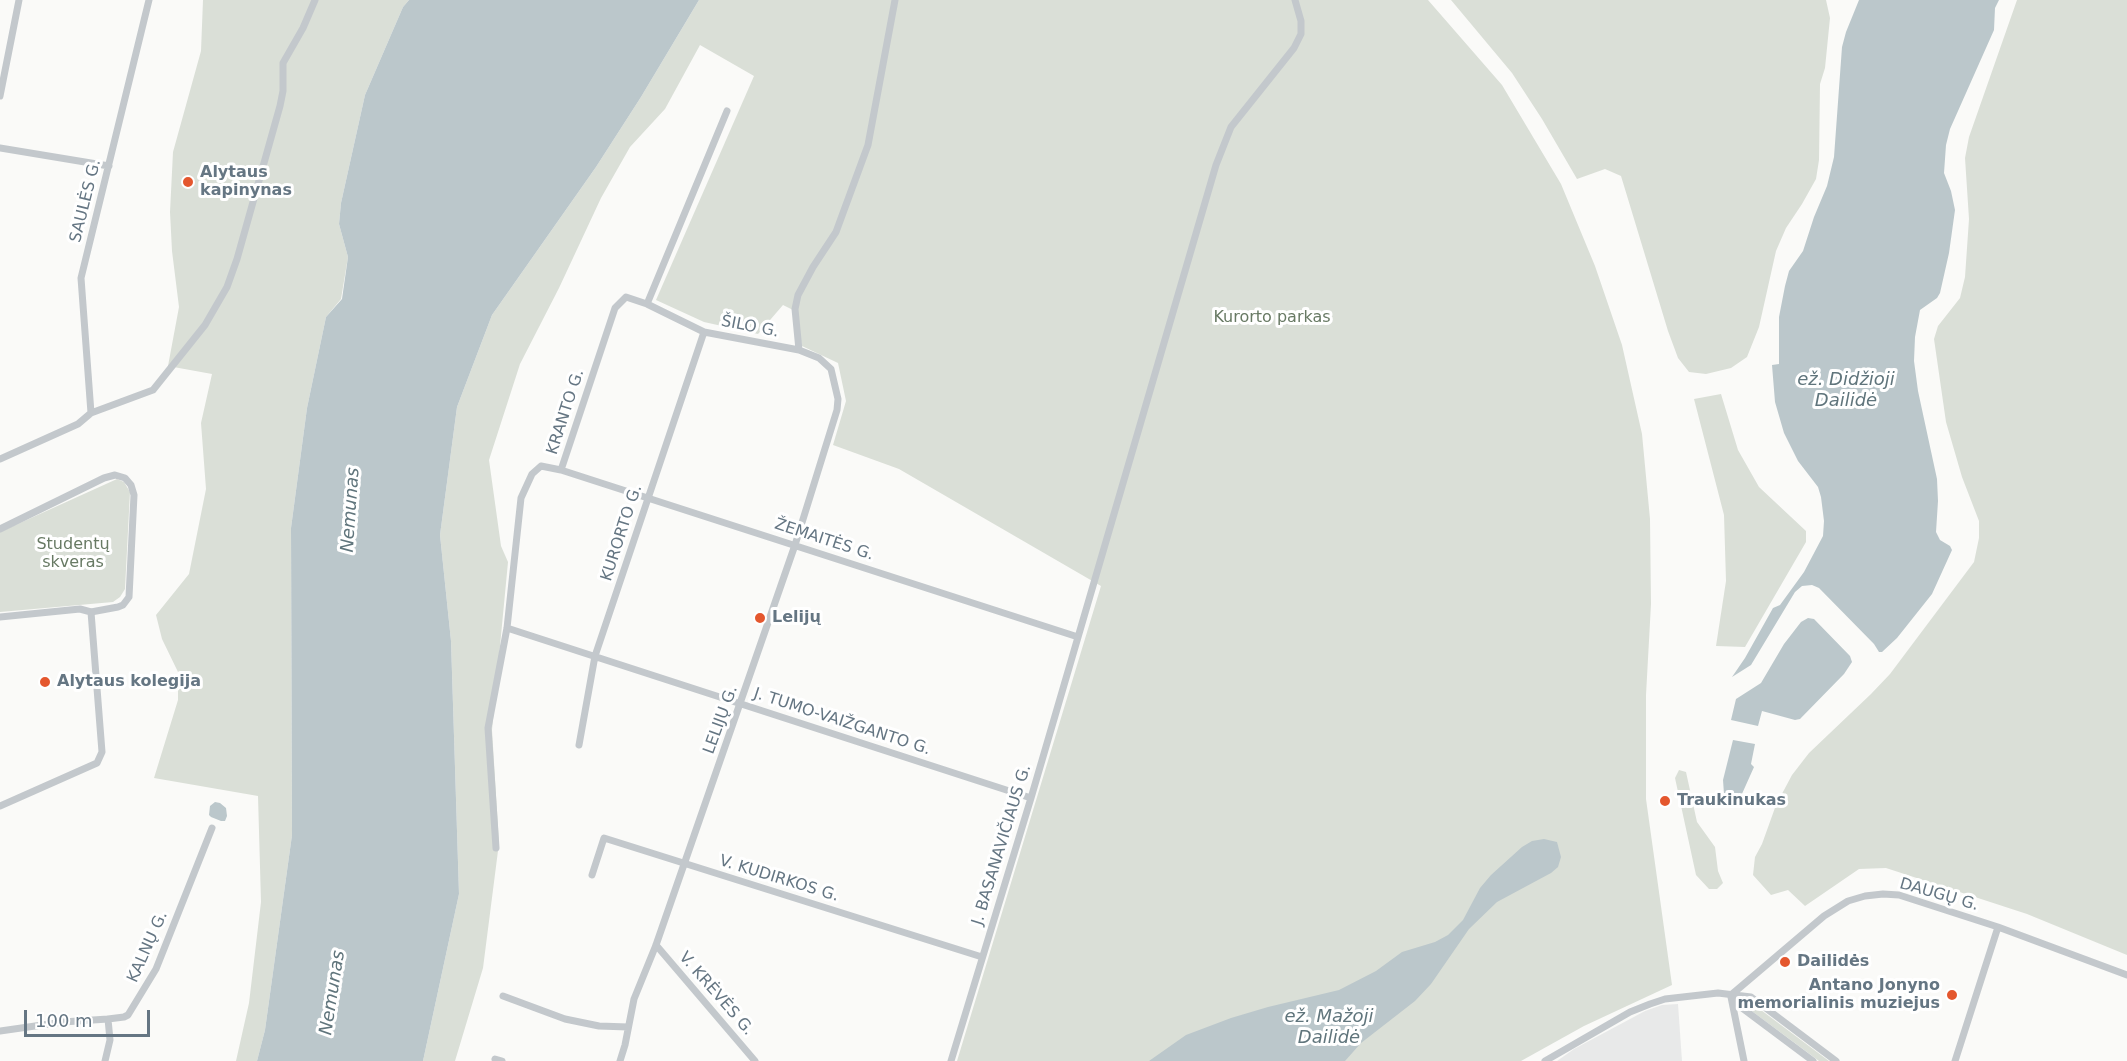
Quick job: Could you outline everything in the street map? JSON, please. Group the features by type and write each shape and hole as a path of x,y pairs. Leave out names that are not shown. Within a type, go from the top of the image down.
{"street":[{"path":"0,96 20,0"},
{"name":"SAULĖS G.","path":"91,413 81,278 149,0"},
{"path":"0,459 78,423 91,413 153,390 205,325 226,287 237,259 280,106 283,91 283,63 303,28 315,0"},
{"path":"799,350 795,309 798,295 836,232 868,145 895,0"},
{"name":"J. BASANAVIČIAUS G.","path":"951,1061 1031,798 1216,165 1231,127 1294,48 1301,34 1301,21 1295,0"},
{"path":"647,304 727,111"},
{"path":"0,148 109,166"},
{"name":"KRANTO G.","path":"496,848 488,728 507,628 520,498 532,474 541,466 561,470 615,308 626,297 647,304"},
{"name":"ŠILO G.","path":"647,304 704,332 799,350 819,358 831,369 835,386"},
{"name":"KURORTO G.","path":"579,746 595,656 704,332"},
{"name":"LELIJŲ G.","path":"620,1061 634,999 656,945 795,545 837,410 838,399 835,386"},
{"name":"ŽEMAITĖS G.","path":"561,470 1077,637"},
{"path":"0,529 104,478 115,476 125,478 131,485 134,495 129,597 123,605 91,612 80,609 0,617"},
{"path":"0,806 97,763 102,752 91,612"},
{"name":"J. TUMO-VAIŽGANTO G.","path":"507,628 1031,798"},
{"name":"KALNŲ G.","path":"108,1019 128,1015 156,969 212,828"},
{"name":"V. KUDIRKOS G.","path":"592,875 604,838 982,957"},
{"name":"DAUGŲ G.","path":"1731,994 1824,916 1848,901 1883,894 1899,895 1998,927 2127,975"},
{"path":"1955,1061 1998,927"},
{"name":"V. KRĖVĖS G.","path":"656,945 755,1061"},
{"path":"1545,1061 1630,1012 1665,999 1702,994 1751,997 1836,1061"},
{"path":"1731,994 1744,1061"},
{"path":"1731,994 1742,1008 1813,1061"},
{"path":"504,996 565,1019 598,1026 628,1027"},
{"path":"0,1031 63,1022 108,1019 110,1040 105,1061"}],"shaded area":[{"path":"1678,1004 1682,1061 1557,1061 1574,1049 1645,1011 1662,1005"}],"green space":[{"path":"203,0 409,0 403,7 365,95 341,203 339,224 348,257 341,299 326,317 307,408 291,528 292,835 265,1030 257,1061 236,1061 249,1003 261,902 258,796 154,778 178,700 178,672 162,639 156,615 189,574 206,489 201,423 212,374 168,366 179,307 170,212 173,152 201,51"},
{"name":"Kurorto parkas","path":"699,0 1428,0 1502,85 1561,184 1595,266 1622,345 1642,434 1650,519 1651,604 1646,695 1646,799 1672,985 1584,1026 1521,1061 957,1061 1101,586 899,469 833,445 846,401 838,363 802,346 795,311 783,305 758,334 704,322 656,300 754,76 700,45 665,109 630,147 601,198 520,364 489,460 501,546 508,562 492,730 499,843 483,968 455,1061 423,1061 459,894 451,641 440,535 457,407 492,315 596,167"},
{"path":"1451,0 1826,0 1830,18 1825,68 1820,84 1819,160 1816,179 1786,228 1776,251 1759,327 1747,357 1731,368 1706,374 1689,372 1678,358 1668,331 1621,176 1605,169 1577,179 1512,73"},
{"path":"2017,0 2127,0 2127,955 2027,914 1886,868 1859,869 1805,906 1788,890 1771,895 1753,875 1755,857 1776,805 1792,775 1809,753 1890,674 1974,562 1979,538 1979,521 1962,477 1946,422 1934,339 1938,326 1960,298 1965,277 1969,219 1965,158 1969,137"},
{"path":"1721,394 1738,450 1759,487 1806,531 1806,542 1745,647 1716,646 1726,581 1724,515 1694,399"},
{"name":"Studentų skveras","path":"117,479 124,482 130,492 125,589 120,597 113,602 0,612 0,532"},
{"path":"1679,770 1686,772 1697,822 1715,847 1718,871 1723,883 1717,889 1709,889 1696,875 1675,778"},
{"path":"1746,1000 1829,1061 1819,1061 1745,1006"}],"water":[{"name":"Nemunas","path":"409,0 699,0 596,167 492,315 457,407 440,535 451,641 459,894 423,1061 257,1061 265,1030 292,835 291,528 307,408 326,317 342,299 348,257 339,224 341,203 365,95 403,7"},
{"name":"ež. Didžioji Dailidė","path":"1859,0 1999,0 1995,8 1994,30 1950,129 1946,145 1944,173 1955,210 1949,253 1940,293 1937,298 1920,310 1915,337 1914,361 1918,391 1937,479 1936,532 1940,540 1952,550 1932,594 1897,638 1882,652 1879,652 1874,644 1819,588 1812,585 1802,586 1795,592 1751,665 1732,677 1773,608 1780,605 1804,572 1823,536 1821,497 1818,487 1798,461 1784,433 1775,402 1772,365 1779,364 1779,317 1789,271 1803,251 1827,186 1834,157 1842,47"},
{"path":"1808,618 1814,619 1850,656 1852,662 1844,674 1800,719 1795,720 1762,711 1758,726 1731,720 1736,699 1761,683 1784,644 1801,622"},
{"path":"1733,740 1755,744 1751,764 1754,767 1737,805 1726,801 1723,780"},
{"path":"215,802 226,808 225,821 209,815 210,806"},
{"name":"ež. Mažoji Dailidė","path":"1544,839 1557,842 1561,857 1558,867 1497,902 1469,929 1431,984 1415,1001 1361,1043 1345,1061 1149,1061 1186,1035 1268,1007 1339,990 1376,971 1402,952 1435,942 1448,935 1463,920 1480,888 1491,875 1522,847 1532,841"}],"place":[{"name":"Alytaus kapinynas","path":"188,182"},
{"name":"Lelijų","path":"760,618"},
{"name":"Alytaus kolegija","path":"45,682"},
{"name":"Traukinukas","path":"1665,801"},
{"name":"Dailidės","path":"1785,962"},
{"name":"Antano Jonyno memorialinis muziejus","path":"1952,995"}]}
